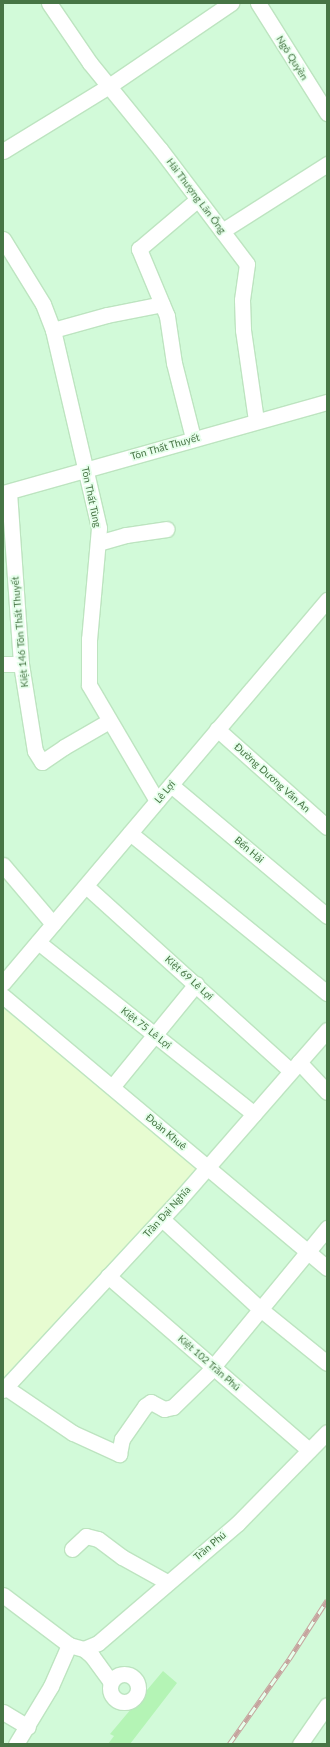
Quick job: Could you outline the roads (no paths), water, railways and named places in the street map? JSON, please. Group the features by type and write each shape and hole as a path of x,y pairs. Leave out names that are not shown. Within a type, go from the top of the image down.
{"street":[{"name":"Hải Thượng Lãn Ông","path":"49,3 109,86 247,264 242,300 243,330 256,420"},
{"path":"3,151 109,86 231,3"},
{"name":"Ngô Quyền","path":"258,3 327,112"},
{"path":"222,231 327,164"},
{"path":"193,438 162,304 139,249 198,199"},
{"name":"Tôn Thất Tùng","path":"3,239 42,304 53,330 99,528 89,639 89,685 157,801"},
{"path":"53,330 107,315 162,304"},
{"name":"Tôn Thất Thuyết","path":"6,492 256,420 327,402"},
{"name":"Kiệt 146 Tôn Thất Thuyết","path":"6,492 21,664 35,750 42,762 64,746 109,721"},
{"path":"98,543 126,535 167,529"},
{"name":"Lê Lợi","path":"3,983 327,600"},
{"path":"3,664 21,664"},
{"name":"Đường Dương Văn An","path":"217,729 327,827"},
{"name":"Bến Hải","path":"171,785 327,916"},
{"path":"130,833 327,993"},
{"path":"3,865 54,924"},
{"name":"Kiệt 69 Lê Lợi","path":"86,886 196,984 327,1092"},
{"name":"Kiệt 75 Lê Lợi","path":"38,942 254,1114"},
{"path":"112,1087 196,984"},
{"name":"Đoàn Khuê","path":"3,996 327,1268"},
{"name":"Trần Đại Nghĩa","path":"4,1389 162,1219 327,1030"},
{"path":"162,1219 259,1308 327,1363"},
{"path":"4,1389 73,1433 119,1454 122,1439 145,1406 151,1402 164,1409 173,1407 213,1367 259,1308 327,1228"},
{"name":"Kiệt 102 Trần Phú","path":"108,1276 309,1450"},
{"name":"Trần Phú","path":"76,1647 98,1643 167,1582 238,1523 327,1432"},
{"path":"72,1549 86,1536 98,1539 128,1561 167,1582"},
{"path":"3,1595 76,1647 92,1656 111,1682"},
{"path":"16,1744 28,1727 51,1686 76,1647"},
{"path":"300,1744 327,1705"},
{"path":"3,1712 28,1727"}],"railway":[{"path":"229,1744 289,1659 327,1600"}]}
